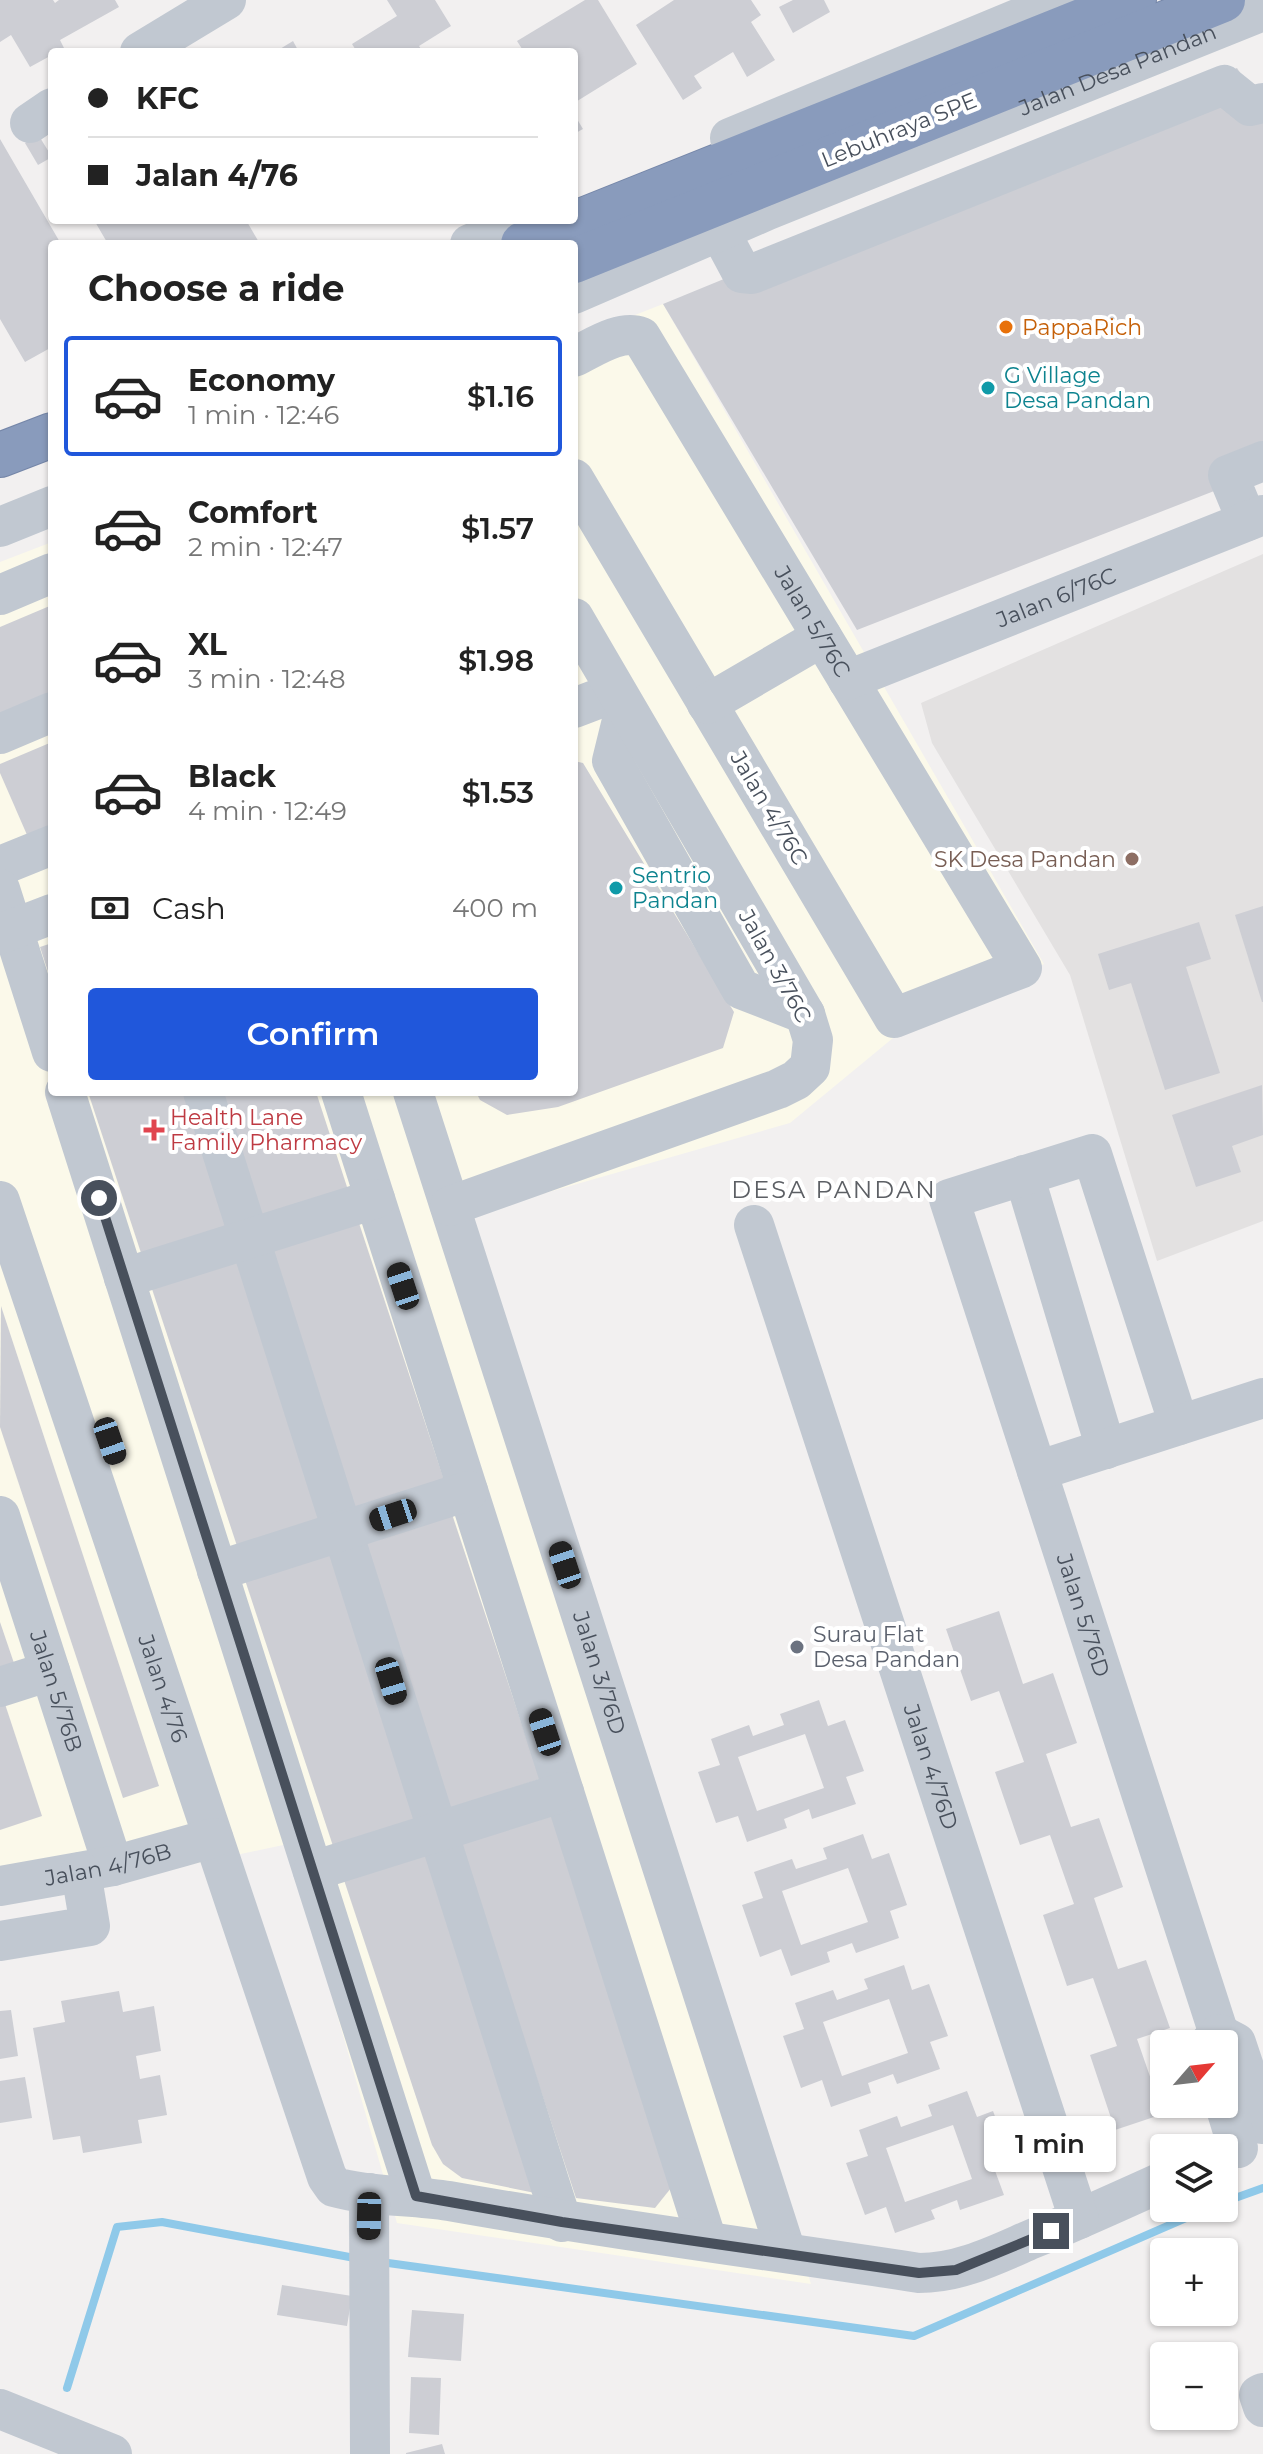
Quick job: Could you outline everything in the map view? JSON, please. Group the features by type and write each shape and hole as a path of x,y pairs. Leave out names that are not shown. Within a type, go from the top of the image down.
{"highway":[{"name":"Lebuhraya SPE","path":"578,222 1134,0"},
{"name":"Lebuhraya SPE","path":"578,259 1223,0"},
{"name":"Lebuhraya SPE","path":"533,240 573,224"},
{"path":"0,455 48,437"},
{"path":"0,485 48,467"}],"street":[{"path":"147,48 226,0"},
{"name":"Jalan Desa Pandan","path":"578,247 1021,74 1200,0"},
{"path":"1260,0 1263,8"},
{"path":"578,200 1062,1"},
{"name":"Jalan Desa Pandan","path":"578,292 768,210 1263,8"},
{"path":"720,232 742,273 752,274 1224,85 1250,106 1263,103"},
{"path":"768,210 791,257"},
{"path":"480,240 519,224"},
{"name":"Jalan 5/76C","path":"578,355 622,335 641,337 1022,968"},
{"path":"0,436 48,417"},
{"path":"0,478 48,460"},
{"path":"1255,518 1228,475 1263,461"},
{"name":"Jalan 4/76C","path":"578,486 894,1018 1022,968"},
{"path":"0,527 48,508"},
{"name":"Jalan 6/76C","path":"848,680 1255,518"},
{"path":"0,595 48,575"},
{"name":"Jalan 3/76C","path":"450,1206 778,1089 796,1080 810,1067 813,1040 805,1014 578,629"},
{"path":"707,704 822,637"},
{"path":"578,707 621,700"},
{"path":"0,734 48,714"},
{"path":"0,866 48,847"},
{"path":"0,889 6,932 48,1042"},
{"path":"6,932 48,916"},
{"path":"66,1096 416,2196"},
{"path":"204,1096 562,2222"},
{"path":"342,1096 707,2241"},
{"name":"Jalan 3/76D","path":"414,1096 786,2252"},
{"path":"1106,1449 1024,1175 1092,1154 1179,1425"},
{"name":"Jalan 5/76D","path":"1024,1175 949,1199 1211,2030"},
{"path":"124,1278 375,1199"},
{"name":"Jalan 4/76","path":"0,1201 327,2177 334,2187 369,2193"},
{"name":"Jalan 4/76D","path":"754,1225 1079,2219"},
{"path":"1037,1471 1263,1398"},
{"path":"217,1571 468,1491"},
{"name":"Jalan 5/76B","path":"0,1516 50,1671 97,1869 90,1926 0,1941"},
{"path":"0,1687 50,1671"},
{"path":"313,1871 564,1792"},
{"name":"Jalan 4/76B","path":"0,1886 97,1869 213,1838"},
{"name":"Jalan 5/76D","path":"1238,2061 1247,2141"},
{"name":"Jalan 5/76D","path":"1233,2118 1247,2141"},
{"path":"370,2454 369,2193 416,2196 562,2222 919,2273 956,2270 1150,2187"},
{"path":"1263,2393 1259,2395 1263,2407"},
{"path":"19,2428 112,2454"}],"shaded area":[{"path":"663,304 1044,964 893,1038 790,1123 472,1214 811,2284 397,2223 288,1844 0,1905 0,562 48,544 48,1096 578,1096 578,337"},
{"name":"SK Desa Pandan","path":"1263,554 1263,1221 1157,1261 1070,975 932,743 921,703"}],"building":[{"path":"0,0 53,0 55,3 59,0 115,0 119,7 60,40 64,48 48,48 48,57 30,67 11,35 0,42"},
{"path":"387,0 435,0 451,26 419,46 420,48 354,48 352,44 397,16"},
{"path":"585,0 598,0 637,64 578,101 578,48 521,48 517,41"},
{"path":"674,0 751,0 761,15 751,22 775,60 747,77 733,52 694,76 702,88 683,100 636,25"},
{"path":"793,0 824,0 830,12 793,33 779,7"},
{"path":"293,41 297,48 282,48"},
{"name":"G Village Desa Pandan","path":"1237,68 1263,109 1263,472 857,630 663,304"},
{"path":"39,136 48,151 48,159 38,165 25,143"},
{"path":"0,139 59,240 48,240 48,349 25,362 0,319"},
{"path":"96,224 248,224 258,240 106,240"},
{"path":"48,607 48,700 0,720 0,627"},
{"path":"48,744 48,837 31,844 0,773 0,764"},
{"name":"Sentrio Pandan","path":"578,762 583,763 734,1012 723,1048 558,1107 507,1115 478,1096 578,1096"},
{"path":"1263,906 1263,1002 1262,1002 1235,915"},
{"path":"1199,922 1211,959 1186,967 1220,1073 1165,1090 1131,983 1109,990 1098,954"},
{"path":"48,944 48,972 40,947"},
{"path":"1262,1085 1263,1135 1232,1146 1241,1172 1196,1187 1172,1115"},
{"path":"89,1096 190,1096 234,1230 143,1259"},
{"path":"216,1096 317,1096 349,1193 258,1222"},
{"path":"355,1211 445,1483 353,1513 263,1242"},
{"path":"240,1250 330,1522 239,1552 149,1280"},
{"path":"1,1306 159,1786 123,1798 0,1427"},
{"path":"450,1508 540,1779 448,1810 359,1538"},
{"path":"336,1548 426,1819 334,1849 244,1577"},
{"path":"999,1611 1023,1684 1053,1673 1077,1743 1046,1754 1071,1827 1099,1818 1123,1887 1094,1898 1118,1969 1146,1960 1170,2028 1150,2030 1150,2035 1137,2039 1150,2076 1151,2118 1115,2130 1090,2055 1117,2046 1093,1978 1067,1986 1043,1915 1074,1904 1050,1835 1020,1845 995,1772 1024,1762 999,1691 971,1701 946,1629"},
{"path":"0,1622 17,1672 0,1678"},
{"path":"819,1700 828,1726 845,1720 864,1771 846,1777 856,1804 812,1819 809,1809 784,1819 787,1828 747,1842 738,1816 716,1823 698,1772 720,1765 711,1739 749,1725 753,1736 784,1725 780,1714","holes":["805,1734 824,1788 757,1811 738,1757"]},
{"path":"5,1704 42,1816 0,1830 0,1705"},
{"path":"548,1805 671,2188 655,2208 576,2198 457,1835"},
{"path":"863,1834 872,1859 889,1853 907,1905 890,1911 899,1938 856,1953 852,1943 827,1952 830,1962 791,1976 781,1949 760,1957 742,1905 763,1898 754,1872 792,1859 796,1869 827,1859 823,1848","holes":["848,1868 868,1922 801,1945 782,1891"]},
{"path":"434,1844 540,2194 462,2178 443,2164 432,2145 342,1874"},
{"path":"904,1965 912,1990 929,1984 948,2036 930,2042 940,2069 897,2084 893,2074 868,2083 871,2093 831,2107 822,2080 801,2088 783,2036 804,2029 795,2003 833,1990 837,2000 868,1989 864,1979","holes":["889,1999 908,2053 842,2076 823,2022"]},
{"path":"119,1991 123,2012 154,2006 161,2051 136,2056 140,2079 160,2075 167,2115 138,2120 142,2143 83,2153 80,2136 53,2140 33,2028 65,2022 61,2001"},
{"path":"11,2010 18,2056 0,2059 0,2011"},
{"path":"25,2077 32,2118 0,2123 0,2081"},
{"path":"967,2091 977,2117 993,2111 1012,2162 994,2168 1004,2195 960,2210 957,2200 931,2210 935,2219 895,2233 886,2207 865,2215 846,2163 868,2156 859,2130 897,2116 901,2127 932,2116 928,2105","holes":["953,2125 972,2179 905,2202 886,2148"]},
{"path":"282,2285 352,2296 347,2326 277,2315"},
{"path":"412,2310 464,2314 461,2361 408,2357"},
{"path":"411,2377 441,2378 439,2435 409,2433"},
{"path":"442,2444 445,2454 406,2454 406,2453"}],"waterway":[{"path":"1238,2197 1263,2188"},
{"path":"67,2388 117,2227 162,2222 360,2259"},
{"path":"381,2262 914,2336 1177,2222"}],"place":[{"name":"PappaRich","path":"1006,327"},
{"name":"G Village Desa Pandan","path":"988,388"},
{"name":"SK Desa Pandan","path":"1132,859"},
{"name":"Sentrio Pandan","path":"616,888"},
{"name":"Health Lane Family Pharmacy","path":"154,1130"},
{"name":"Surau Flat Desa Pandan","path":"797,1647"}],"district":[{"name":"DESA PANDAN","path":"834,1189"}],"route":[{"path":"99,1198 416,2196 562,2222 919,2273 956,2270 1051,2231"}]}
